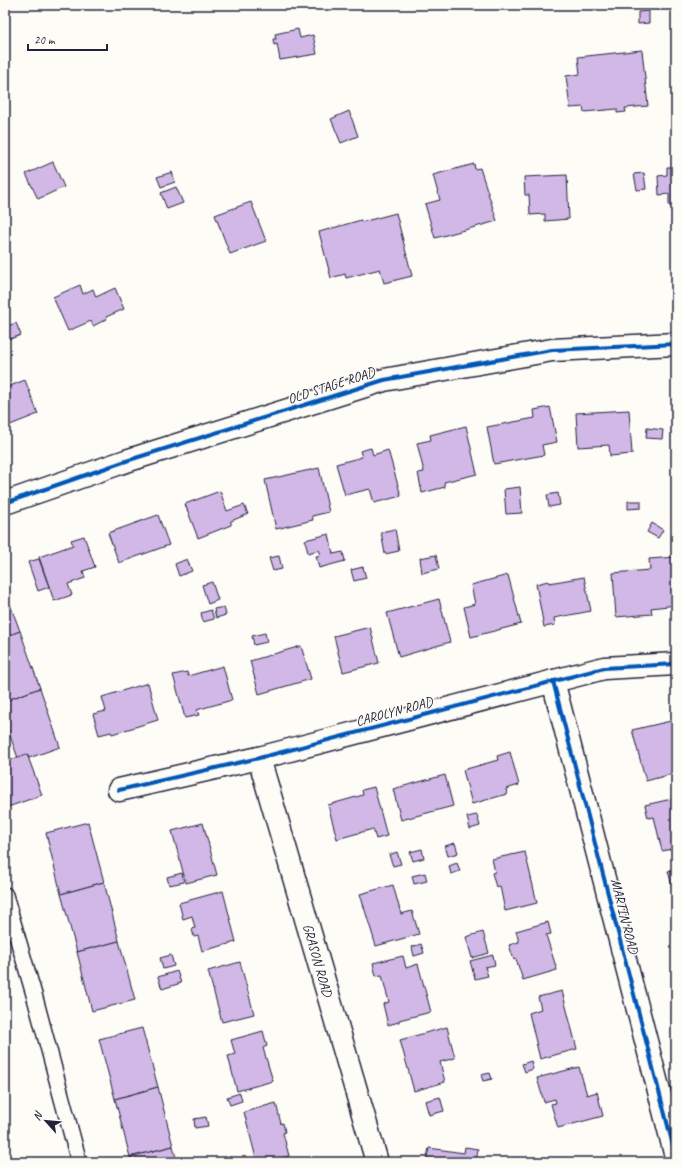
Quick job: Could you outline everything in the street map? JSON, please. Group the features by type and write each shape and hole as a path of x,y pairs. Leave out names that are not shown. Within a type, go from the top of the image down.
{"street":[{"name":"OLD STAGE ROAD","path":"5,503 126,461 384,380 552,350 676,344"},
{"name":"CAROLYN ROAD","path":"119,790 259,758 604,668 676,664"},
{"name":"MARTIN ROAD","path":"553,681 676,1157"},
{"name":"GRASON ROAD","path":"259,758 377,1162"}],"lane":[{"path":"5,895 35,998 79,1162"}],"building":[{"path":"649,11 649,23 638,24 638,12"},
{"path":"298,29 300,38 313,35 317,54 280,60 277,44 274,45 273,39 276,39 275,34"},
{"path":"642,50 648,106 625,108 626,112 617,113 617,109 584,112 583,107 570,108 566,76 580,74 578,57"},
{"path":"349,111 358,136 341,143 331,119"},
{"path":"53,162 64,187 38,199 26,174"},
{"path":"474,164 475,169 480,168 497,221 435,238 425,204 440,200 433,175"},
{"path":"667,167 676,167 676,215 673,215 672,206 669,206 669,194 659,195 658,176 667,175"},
{"path":"172,172 175,182 161,187 157,177"},
{"path":"644,173 646,189 637,190 634,174"},
{"path":"567,175 569,219 545,221 545,214 530,215 529,195 525,195 524,177"},
{"path":"176,187 183,203 167,209 161,193"},
{"path":"251,202 266,241 230,254 215,215"},
{"path":"396,213 412,276 384,283 380,269 346,278 345,274 331,278 319,232 361,220 362,222"},
{"path":"80,285 83,294 93,289 96,297 115,288 124,309 106,317 107,319 93,326 91,321 68,331 53,297"},
{"path":"16,323 21,335 10,339 5,327"},
{"path":"25,380 38,414 5,427 5,388"},
{"path":"550,407 557,442 542,445 544,455 494,464 487,427 535,418 534,410"},
{"path":"629,410 632,454 610,456 609,445 578,447 576,413"},
{"path":"466,426 477,474 444,482 445,487 422,493 418,473 424,472 417,443 431,440 430,435"},
{"path":"647,428 663,430 662,439 646,438"},
{"path":"371,448 373,455 388,450 401,496 374,503 370,489 345,495 336,464 362,457 360,451"},
{"path":"319,468 329,512 312,516 313,520 276,529 265,480"},
{"path":"520,487 522,513 506,514 504,489"},
{"path":"220,491 227,511 244,505 248,514 231,521 231,525 198,538 185,504"},
{"path":"558,493 560,505 549,507 547,495"},
{"path":"628,501 641,501 641,508 628,509"},
{"path":"158,515 169,545 119,563 108,533"},
{"path":"652,523 663,530 658,538 647,532"},
{"path":"395,529 399,551 385,554 381,532"},
{"path":"329,534 333,554 343,552 345,561 319,568 316,556 321,555 319,550 308,553 305,540"},
{"path":"84,536 95,567 83,571 85,578 68,584 72,595 54,601 39,557 73,545 71,540"},
{"path":"436,555 439,569 422,573 420,558"},
{"path":"279,556 282,569 273,571 269,558"},
{"path":"676,557 676,605 651,608 652,614 616,617 613,573 650,570 649,559"},
{"path":"39,559 49,587 38,591 28,562"},
{"path":"187,559 192,571 179,576 175,564"},
{"path":"363,567 366,578 354,581 351,570"},
{"path":"508,575 521,624 471,637 464,607 475,604 471,585"},
{"path":"584,577 591,611 554,618 555,625 544,627 536,584 548,581 549,583"},
{"path":"212,582 218,600 208,604 202,585"},
{"path":"5,591 20,631 5,637"},
{"path":"439,599 450,642 399,657 387,613"},
{"path":"224,607 226,615 216,618 214,609"},
{"path":"211,610 214,619 203,622 201,613"},
{"path":"370,627 379,663 343,672 334,636"},
{"path":"20,631 40,688 5,701 5,637"},
{"path":"265,633 267,642 254,645 252,636"},
{"path":"301,646 311,679 259,694 250,661"},
{"path":"223,666 232,700 197,710 199,715 185,718 173,675 187,672 188,676"},
{"path":"148,683 158,720 112,734 111,732 99,735 93,714 106,711 102,697"},
{"path":"40,688 60,747 29,758 27,754 18,758 5,722 5,701"},
{"path":"675,720 676,744 671,746 676,773 646,781 632,730"},
{"path":"510,752 519,785 506,789 507,794 472,804 463,770 498,760 497,756"},
{"path":"27,754 42,795 5,808 5,762"},
{"path":"445,775 453,806 401,820 393,789"},
{"path":"374,787 387,836 376,839 373,829 337,839 328,805 363,795 362,790"},
{"path":"676,798 676,848 662,851 654,817 648,818 645,805"},
{"path":"477,815 480,826 470,829 467,817"},
{"path":"88,822 104,882 61,894 46,833"},
{"path":"203,823 217,875 186,883 172,831"},
{"path":"455,843 458,853 448,856 445,846"},
{"path":"422,849 424,858 413,861 410,852"},
{"path":"397,852 401,864 393,866 389,855"},
{"path":"525,852 537,903 505,911 500,886 496,887 492,873 495,872 492,859"},
{"path":"457,863 460,871 451,874 449,866"},
{"path":"676,869 676,900 668,871"},
{"path":"182,873 184,882 169,885 167,877"},
{"path":"425,873 427,881 414,884 412,876"},
{"path":"104,882 119,941 77,952 61,894"},
{"path":"393,885 401,914 412,911 419,934 376,946 360,894"},
{"path":"223,891 236,942 202,951 198,936 194,937 192,929 195,928 192,916 183,919 179,903"},
{"path":"548,922 551,934 546,935 557,970 523,980 516,959 514,960 509,945 519,942 516,931"},
{"path":"483,932 489,953 472,958 466,937"},
{"path":"119,941 135,1000 92,1011 77,952"},
{"path":"421,944 424,953 414,956 412,947"},
{"path":"171,955 174,966 163,969 160,958"},
{"path":"493,955 495,965 485,967 488,976 475,979 470,961"},
{"path":"403,956 406,968 418,964 431,1012 399,1020 399,1022 388,1025 383,1004 389,1002 382,975 376,976 373,963"},
{"path":"240,962 254,1014 222,1022 208,971"},
{"path":"177,971 181,983 162,989 158,977"},
{"path":"562,991 577,1049 540,1059 529,1013 541,1009 538,997"},
{"path":"447,1027 455,1058 440,1062 445,1082 414,1091 400,1040"},
{"path":"142,1028 158,1087 115,1099 99,1039"},
{"path":"263,1031 267,1046 263,1048 273,1081 237,1091 228,1056 235,1054 231,1040"},
{"path":"531,1061 533,1069 525,1072 522,1064"},
{"path":"579,1067 587,1095 597,1092 603,1116 558,1128 551,1104 556,1103 555,1099 544,1102 537,1078"},
{"path":"490,1073 492,1079 483,1081 481,1075"},
{"path":"158,1087 173,1146 130,1157 115,1099"},
{"path":"240,1093 242,1101 230,1105 227,1097"},
{"path":"440,1097 444,1111 429,1115 425,1101"},
{"path":"276,1103 281,1124 283,1123 285,1132 283,1133 289,1156 266,1162 257,1162 244,1112"},
{"path":"206,1117 208,1126 195,1128 194,1119"},
{"path":"173,1146 177,1162 132,1162 130,1157"},
{"path":"465,1147 478,1149 476,1162 426,1162 429,1148 464,1153"}],"cycle path":[{"path":"5,503 126,461 384,380 552,350 676,344"},
{"path":"119,790 259,758 604,668 676,664"},
{"path":"553,681 676,1157"}]}
